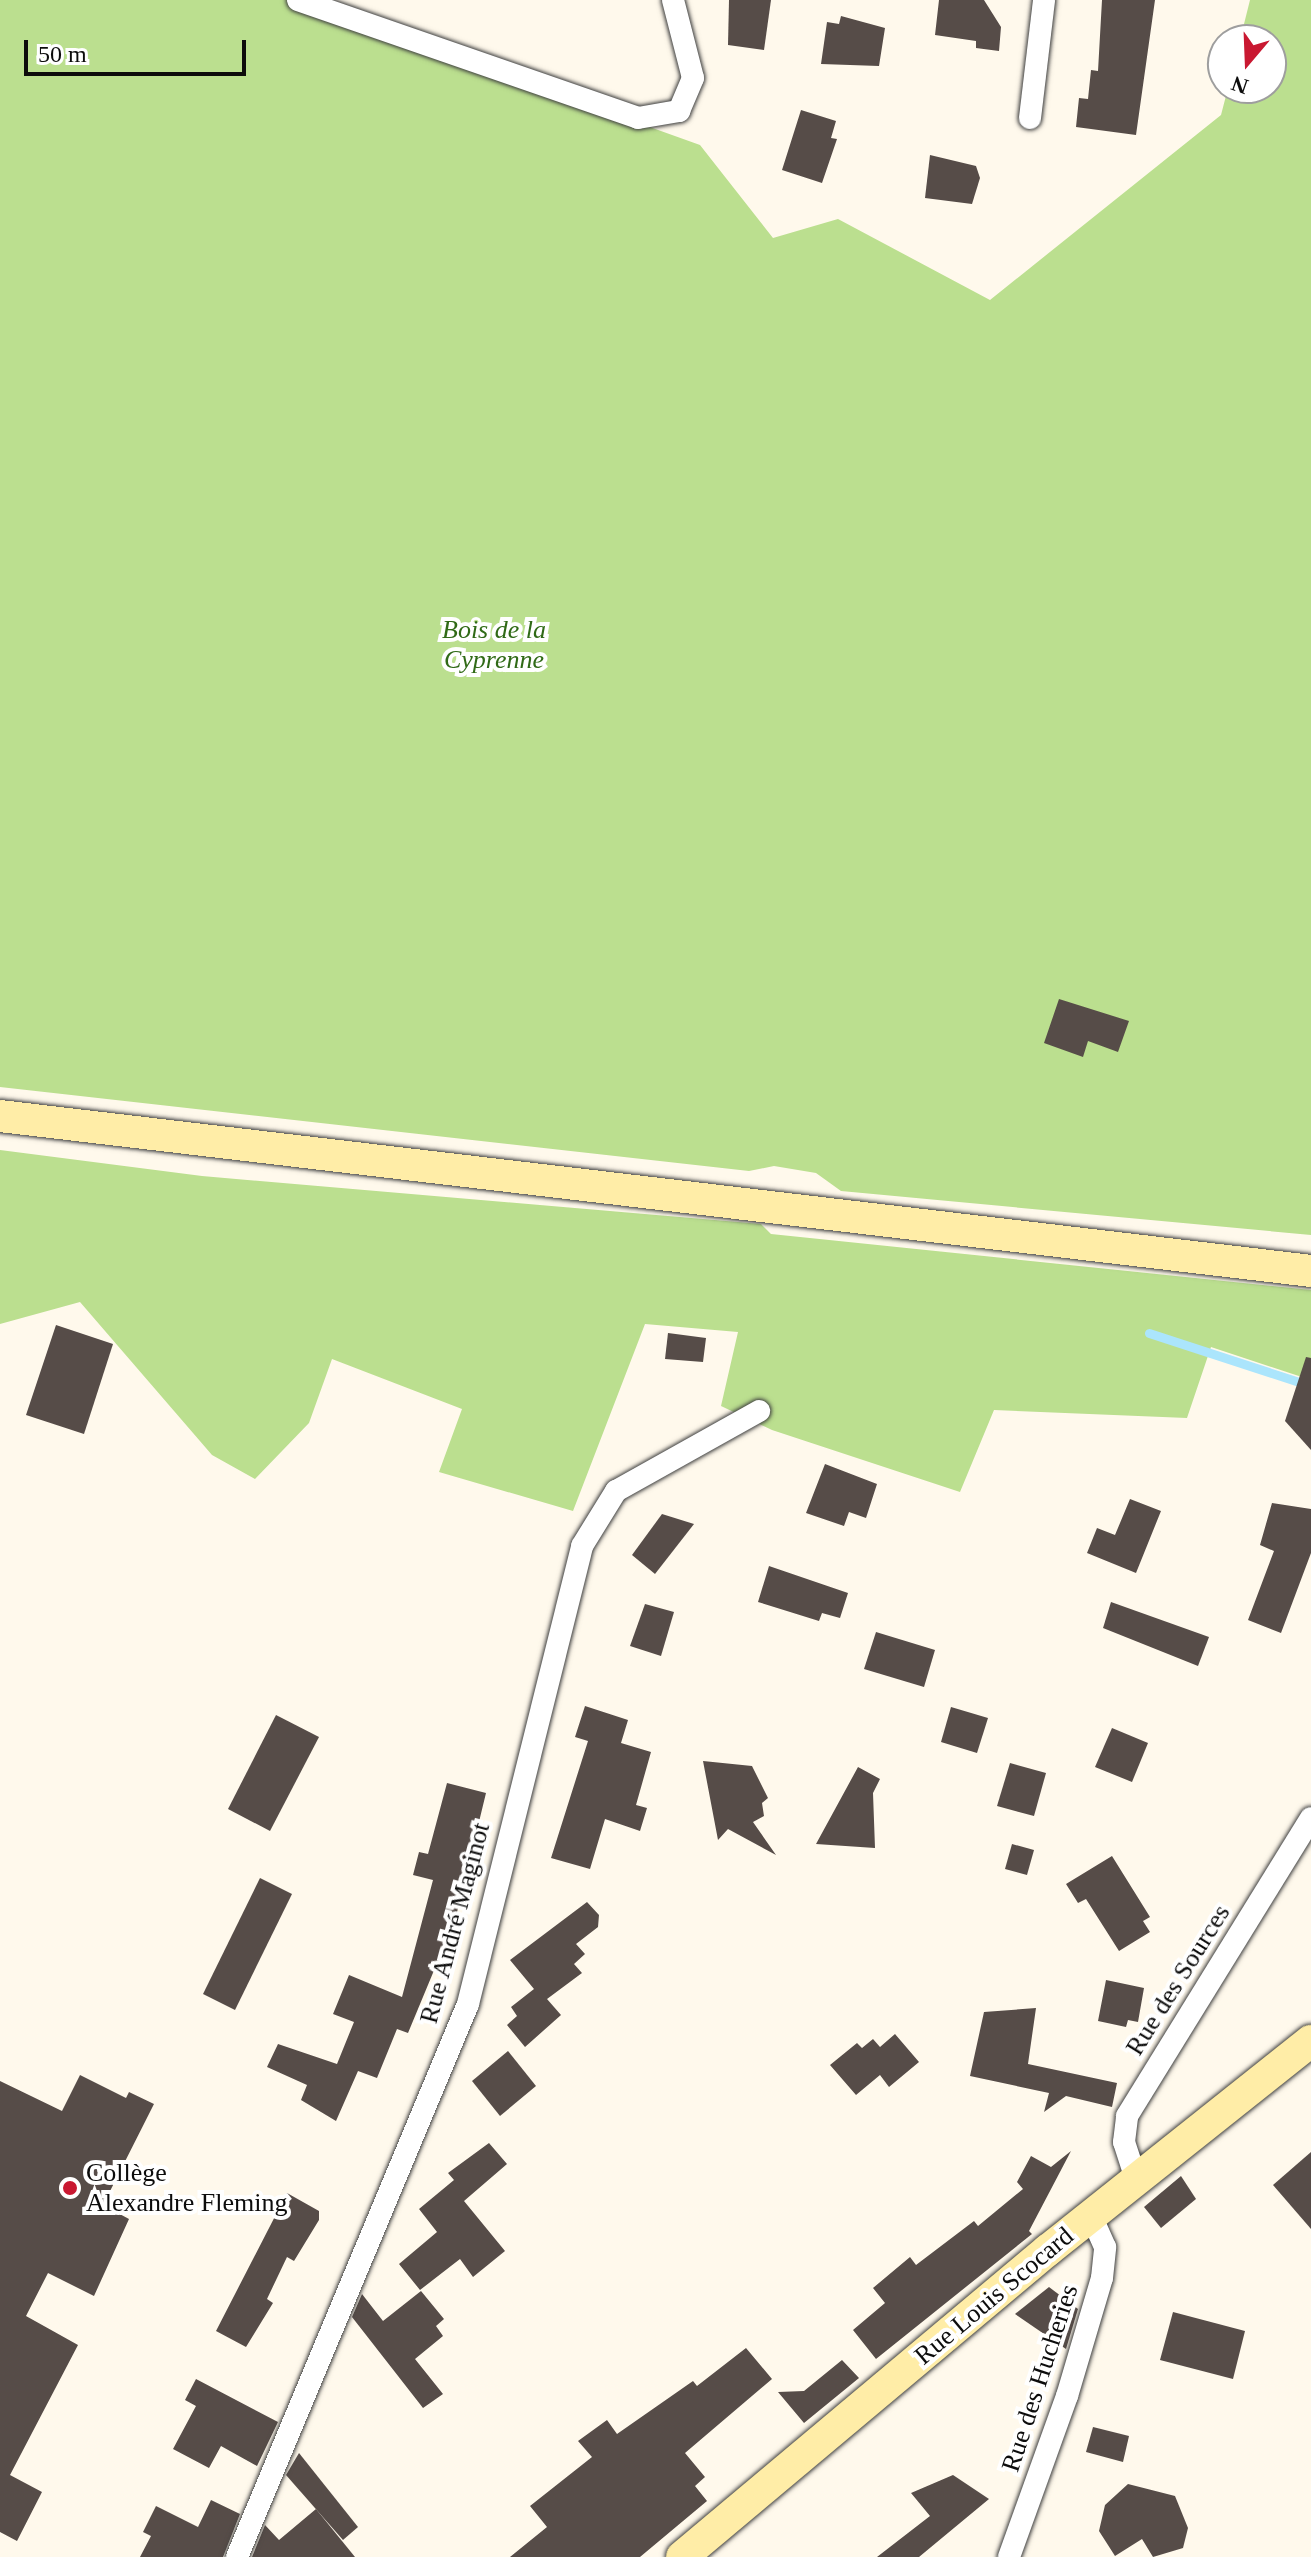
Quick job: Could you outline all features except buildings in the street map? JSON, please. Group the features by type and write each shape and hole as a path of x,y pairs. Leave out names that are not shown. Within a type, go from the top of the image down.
{"main road":[{"path":"0,1116 1311,1271"},
{"name":"Rue Louis Scocard","path":"682,2557 1091,2215 1311,2041"}],"street":[{"path":"298,0 638,118 679,111 693,78 673,0"},
{"path":"1030,118 1044,0"},
{"name":"Rue André Maginot","path":"237,2557 468,2004 582,1546 616,1491 759,1411"},
{"name":"Rue des Sources","path":"1136,2179 1124,2142 1127,2116 1311,1818"},
{"name":"Rue des Hucheries","path":"1009,2557 1067,2396 1102,2278 1105,2247 1091,2215"}],"green space":[{"name":"Bois de la Cyprenne","path":"0,0 295,0 700,145 773,238 838,219 990,300 1221,115 1224,104 1287,104 1287,24 1244,24 1250,0 1311,0 1311,1235 841,1191 816,1173 774,1166 749,1171 0,1087"},
{"path":"0,1150 202,1176 761,1224 771,1234 1311,1290 1311,1380 1211,1347 1187,1418 994,1410 960,1492 772,1430 721,1406 738,1332 645,1324 573,1511 439,1472 462,1409 332,1359 309,1423 255,1479 212,1455 80,1302 0,1324"}],"waterway":[{"path":"1149,1333 1311,1386"}],"place":[{"name":"Collège Alexandre Fleming","path":"70,2188"}]}
